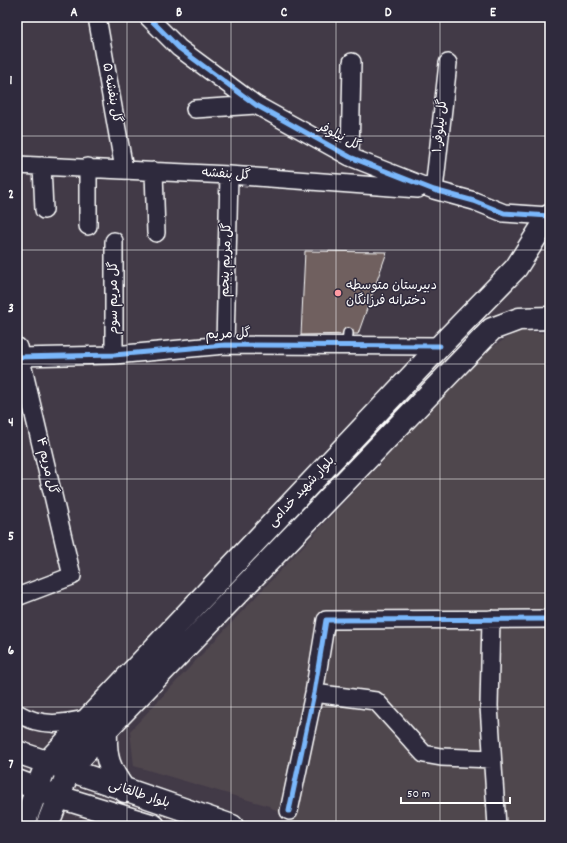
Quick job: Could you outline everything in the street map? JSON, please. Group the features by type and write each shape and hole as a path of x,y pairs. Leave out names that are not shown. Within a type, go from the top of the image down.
{"main road":[{"name":"بلوار شهید خدامی","path":"69,770 98,724 440,346 516,268 550,219"},
{"name":"بلوار شهید خدامی","path":"47,762 98,724 492,329 519,319 550,318"},
{"path":"98,724 112,773 125,791"},
{"name":"بلوار طالقانی","path":"17,752 125,791 232,826"},
{"path":"23,826 27,785 47,762"},
{"path":"47,826 69,770"},
{"name":"بلوار طالقانی","path":"27,785 59,797 154,826"}],"street":[{"name":"گل بنفشه ۵","path":"97,17 124,169"},
{"name":"گل نیلوفر","path":"148,17 179,48 256,105 350,157 434,190 474,201 504,213 550,219"},
{"path":"350,157 352,62"},
{"name":"گل نیلوفر ۱","path":"434,190 448,63"},
{"path":"195,109 256,105"},
{"name":"گل بنفشه","path":"17,165 88,167 229,175 434,190"},
{"path":"42,166 44,210"},
{"path":"88,167 88,226"},
{"path":"154,171 156,233"},
{"name":"گل مریم پنجم","path":"224,345 229,175"},
{"name":"گل مریم سوم","path":"114,241 114,355"},
{"name":"گل مریم","path":"18,352 114,355 224,345 347,339 440,346"},
{"name":"گل مریم ۴","path":"17,597 72,576 18,352"},
{"path":"289,810 314,693 326,620 550,618"},
{"path":"491,619 489,706 497,826"},
{"path":"314,693 376,701 424,754 441,757 492,759"},
{"path":"17,713 38,723 70,722 98,724"}],"shaded area":[{"path":"520,330 550,334 550,826 297,826 269,806 134,766 130,731 486,351"}],"building":[{"name":"دبیرستان متوسطه دخترانه فرزانگان","path":"305,251 387,252 358,334 301,335"}],"cycle path":[{"path":"148,17 179,48 256,105 350,157 434,190 474,201 504,213 549,216"},
{"path":"17,357 114,355 225,345 440,346"},
{"path":"289,811 314,693 326,620 550,619"}],"place":[{"name":"دبیرستان متوسطه دخترانه فرزانگان","path":"338,293"}]}
